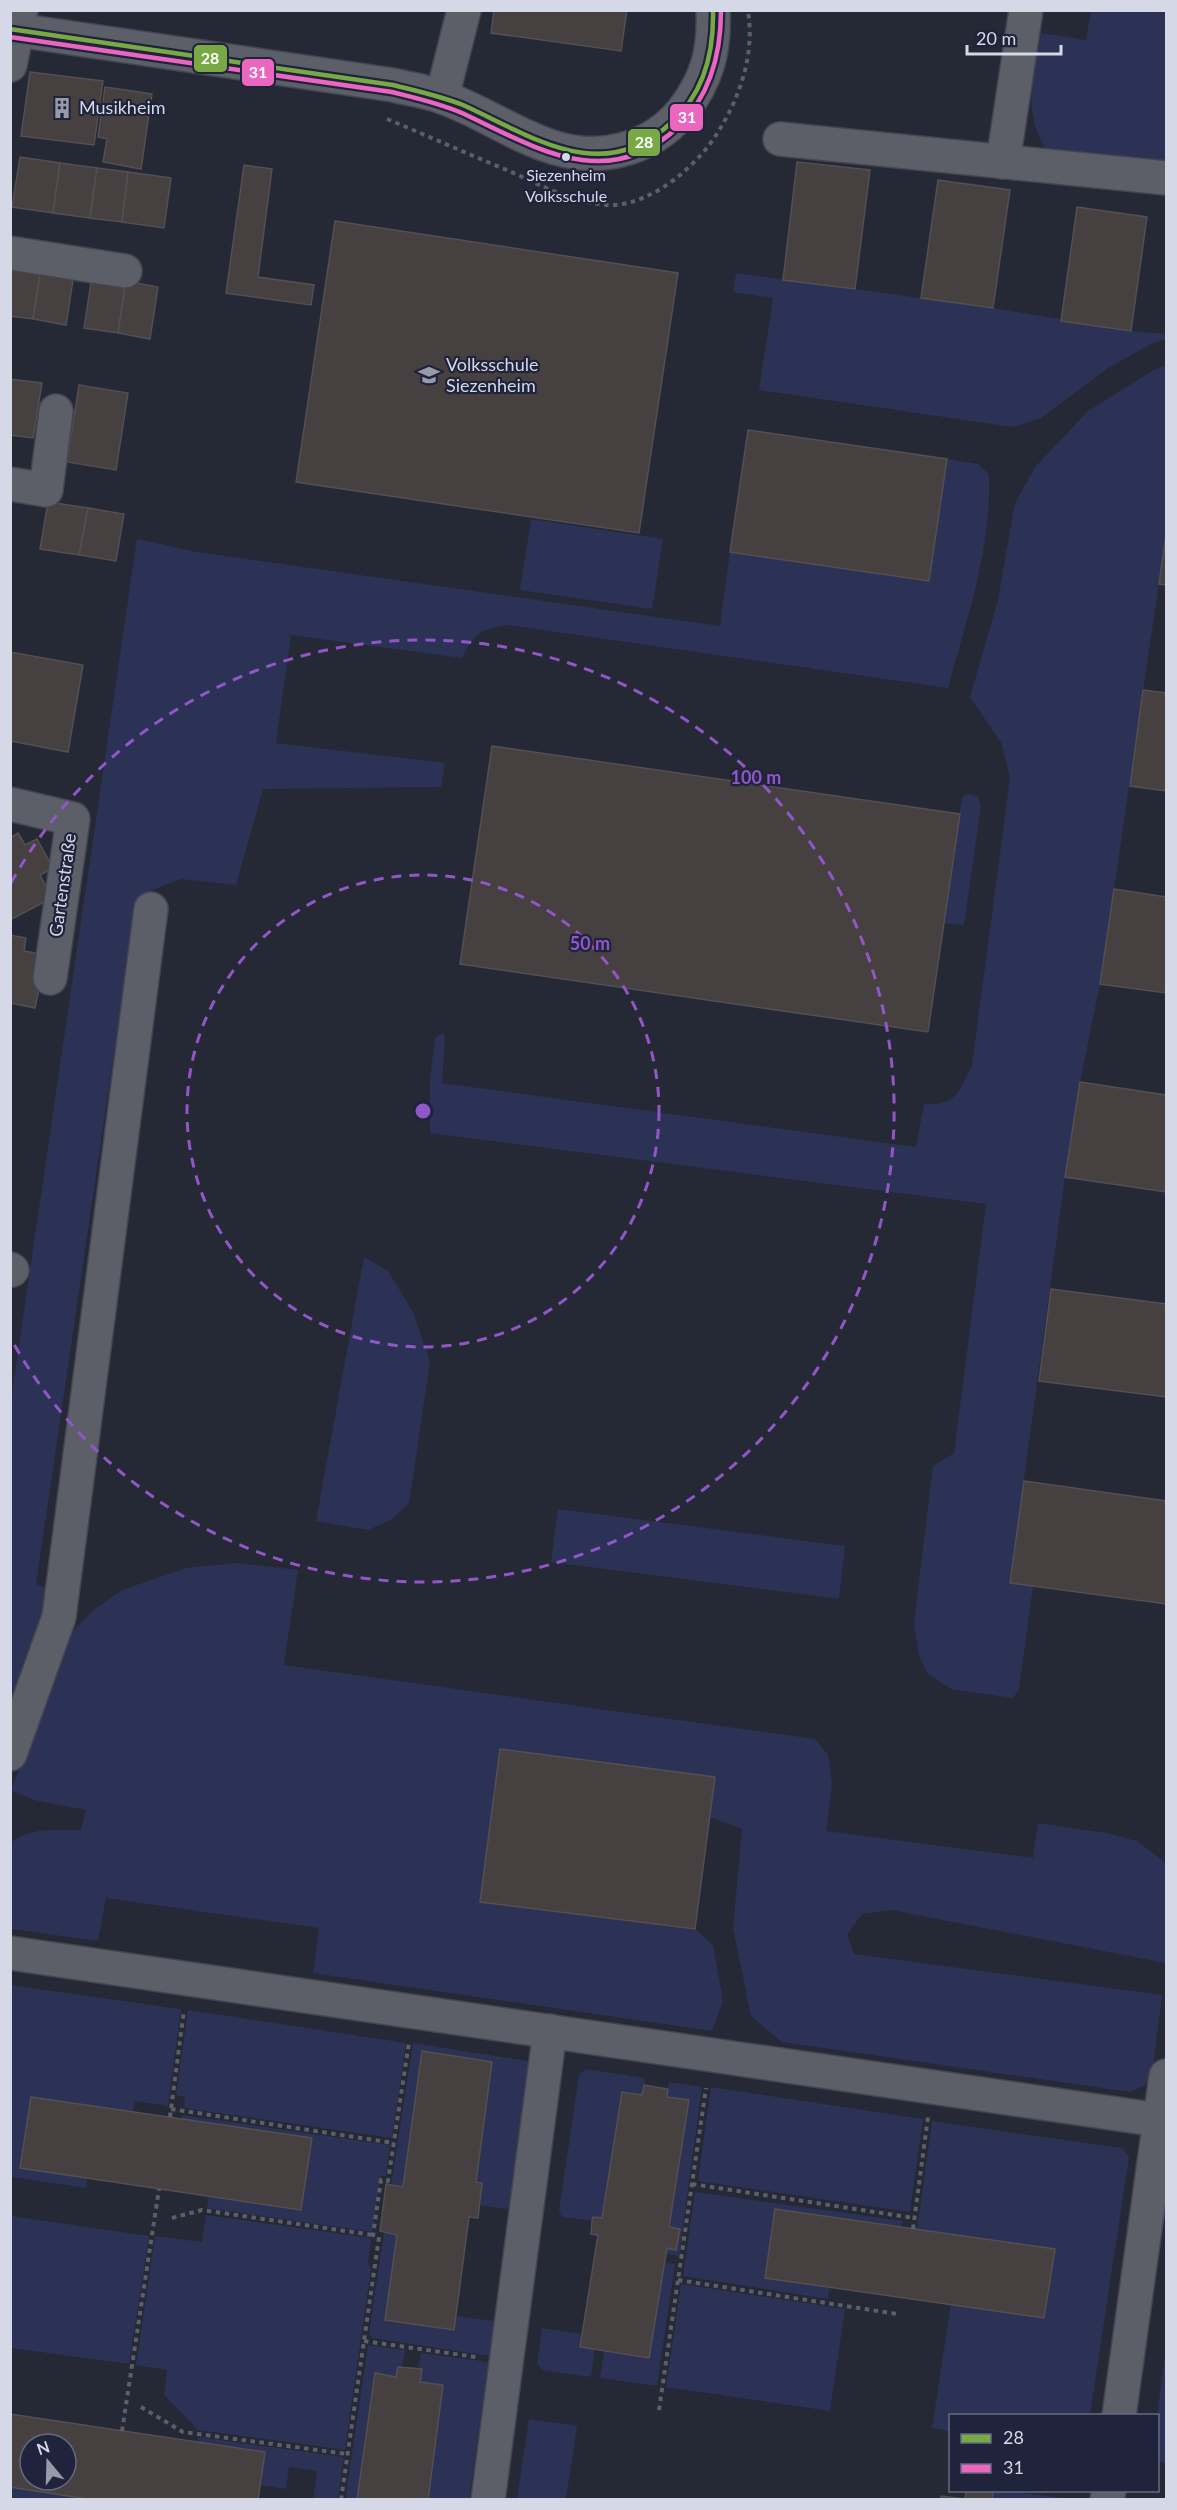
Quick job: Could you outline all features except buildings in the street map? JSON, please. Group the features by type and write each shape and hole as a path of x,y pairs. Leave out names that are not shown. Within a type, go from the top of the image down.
{"street":[{"path":"442,97 464,10"},
{"path":"10,65 16,23 393,85 442,97 526,138 566,151 603,154 637,146 670,126 695,95 710,62 714,29 713,10"},
{"path":"1003,162 1026,10"},
{"path":"780,139 1167,178"},
{"path":"10,253 125,271"},
{"path":"10,484 46,490 56,411"},
{"name":"Gartenstraße","path":"10,804 72,819 50,978"},
{"path":"10,1754 59,1617 151,909"},
{"path":"10,1953 1163,2121"},
{"path":"488,2499 550,2031"},
{"path":"1119,2414 1163,2121 1167,2076"}],"path":[{"path":"170,2117 188,1979"},
{"path":"373,2235 381,2180 388,2181 413,2012"},
{"path":"659,2410 711,2055"},
{"path":"913,2229 932,2087"},
{"path":"171,2109 394,2143"},
{"path":"692,2184 914,2218"},
{"path":"122,2431 159,2189"},
{"path":"172,2218 202,2210 379,2237 340,2499"},
{"path":"678,2280 897,2314"},
{"path":"364,2341 506,2361"},
{"path":"141,2407 183,2432 347,2454"}],"shaded area":[{"path":"1091,11 1166,11 1166,163 1047,151 1039,136 1034,122 1032,93 1041,33 1086,40"},
{"path":"736,273 993,308 1131,331 1166,334 1166,339 1151,344 1108,368 1041,418 1013,427 759,390 773,298 733,292"},
{"path":"1166,365 1166,535 1100,984 1080,1082 1065,1177 1010,1583 1033,1586 1019,1689 1013,1698 951,1689 928,1674 919,1656 914,1622 933,1466 954,1453 986,1204 430,1133 430,1080 435,1038 442,1033 445,1035 442,1083 916,1147 924,1104 944,1102 956,1095 972,1065 1010,778 1002,744 970,697 998,600 1015,503 1036,466 1088,411 1152,371"},
{"path":"947,459 978,464 989,474 987,528 977,582 948,688 508,625 492,628 480,634 462,658 291,635 276,743 445,763 441,787 263,789 236,885 181,879 147,892 133,923 36,1585 58,1591 11,1710 11,1400 137,539 197,552 720,626 730,552 929,581"},
{"path":"531,519 663,539 652,609 520,590"},
{"path":"971,794 978,797 981,805 964,925 944,923 961,803 963,796"},
{"path":"364,1257 388,1271 413,1312 430,1362 409,1503 391,1520 368,1530 316,1521"},
{"path":"558,1509 845,1546 839,1599 551,1562"},
{"path":"238,1563 298,1570 284,1665 815,1739 828,1755 832,1784 826,1831 1033,1858 1038,1823 1107,1833 1137,1841 1166,1863 1166,1963 891,1910 862,1914 847,1935 854,1954 1162,1995 1152,2076 1144,2086 1130,2092 782,2042 751,2016 733,1928 742,1829 710,1817 715,1777 500,1749 481,1902 695,1929 713,1945 723,2001 712,2031 313,1973 319,1928 106,1898 98,1941 11,1929 11,1843 26,1834 35,1832 81,1830 86,1810 34,1800 11,1790 73,1631 95,1609 122,1590 186,1568"},
{"path":"11,1985 181,2009 168,2106 135,2101 133,2112 31,2097 20,2168 87,2178 86,2188 11,2177"},
{"path":"188,2010 406,2043 392,2138 184,2108 185,2097 176,2095"},
{"path":"413,2043 528,2061 533,2067 512,2204 506,2209 480,2205 482,2184 476,2182 491,2062 422,2051 403,2187 391,2185"},
{"path":"586,2069 645,2078 642,2095 622,2092 602,2218 594,2217 592,2221 562,2217 559,2211 579,2075"},
{"path":"669,2082 702,2087 679,2256 666,2254 667,2248 676,2249 679,2229 669,2227 689,2100 667,2097"},
{"path":"711,2087 923,2119 910,2212 698,2181"},
{"path":"182,2115 390,2145 386,2176 381,2176 372,2232 207,2208 209,2196 301,2209 312,2138 182,2119"},
{"path":"932,2121 1122,2148 1129,2157 1090,2414 949,2414 949,2431 932,2428 951,2303 1044,2318 1054,2249 917,2229"},
{"path":"695,2192 903,2221 902,2227 775,2209 765,2278 830,2286 828,2299 683,2276"},
{"path":"206,2215 371,2238 368,2264 371,2269 345,2450 198,2430 164,2395 167,2370 136,2365 155,2236 202,2242"},
{"path":"11,2216 149,2236 129,2364 11,2348"},
{"path":"384,2233 397,2235 385,2320 454,2329 456,2316 495,2321 490,2356 372,2338 369,2333"},
{"path":"665,2263 675,2264 657,2386 600,2378 604,2350 649,2357"},
{"path":"681,2284 845,2309 830,2411 666,2387"},
{"path":"542,2328 582,2334 595,2349 591,2377 543,2370 537,2364"},
{"path":"368,2345 405,2350 402,2367 398,2367 396,2377 375,2374 357,2499 345,2500"},
{"path":"1166,2350 1166,2463 1159,2462 1159,2414 1157,2414"},
{"path":"421,2353 489,2362 469,2499 428,2499 443,2385 420,2382 418,2369"},
{"path":"529,2419 577,2426 566,2499 517,2499"},
{"path":"198,2437 344,2457 338,2499 313,2499 317,2471 289,2467 286,2489 260,2485 197,2442"},
{"path":"10,2487 18,2488 18,2492 45,2492 94,2499 11,2498"},
{"path":"994,2492 1017,2492 1072,2499 992,2499"}],"transit line":[{"name":"28","path":"10,29 393,85 463,105 515,130 567,150 593,154 620,152 646,141 683,111 705,71 712,41 713,10"},
{"name":"31","path":"10,37 392,92 453,109 543,150 570,158 597,161 624,158 651,147 678,127 689,115 706,88 712,73 719,42 721,10"}],"place":[{"name":"Musikheim","path":"62,108"},
{"name":"Siezenheim Volksschule","path":"566,157"},
{"name":"Volksschule Siezenheim","path":"429,375"}]}
